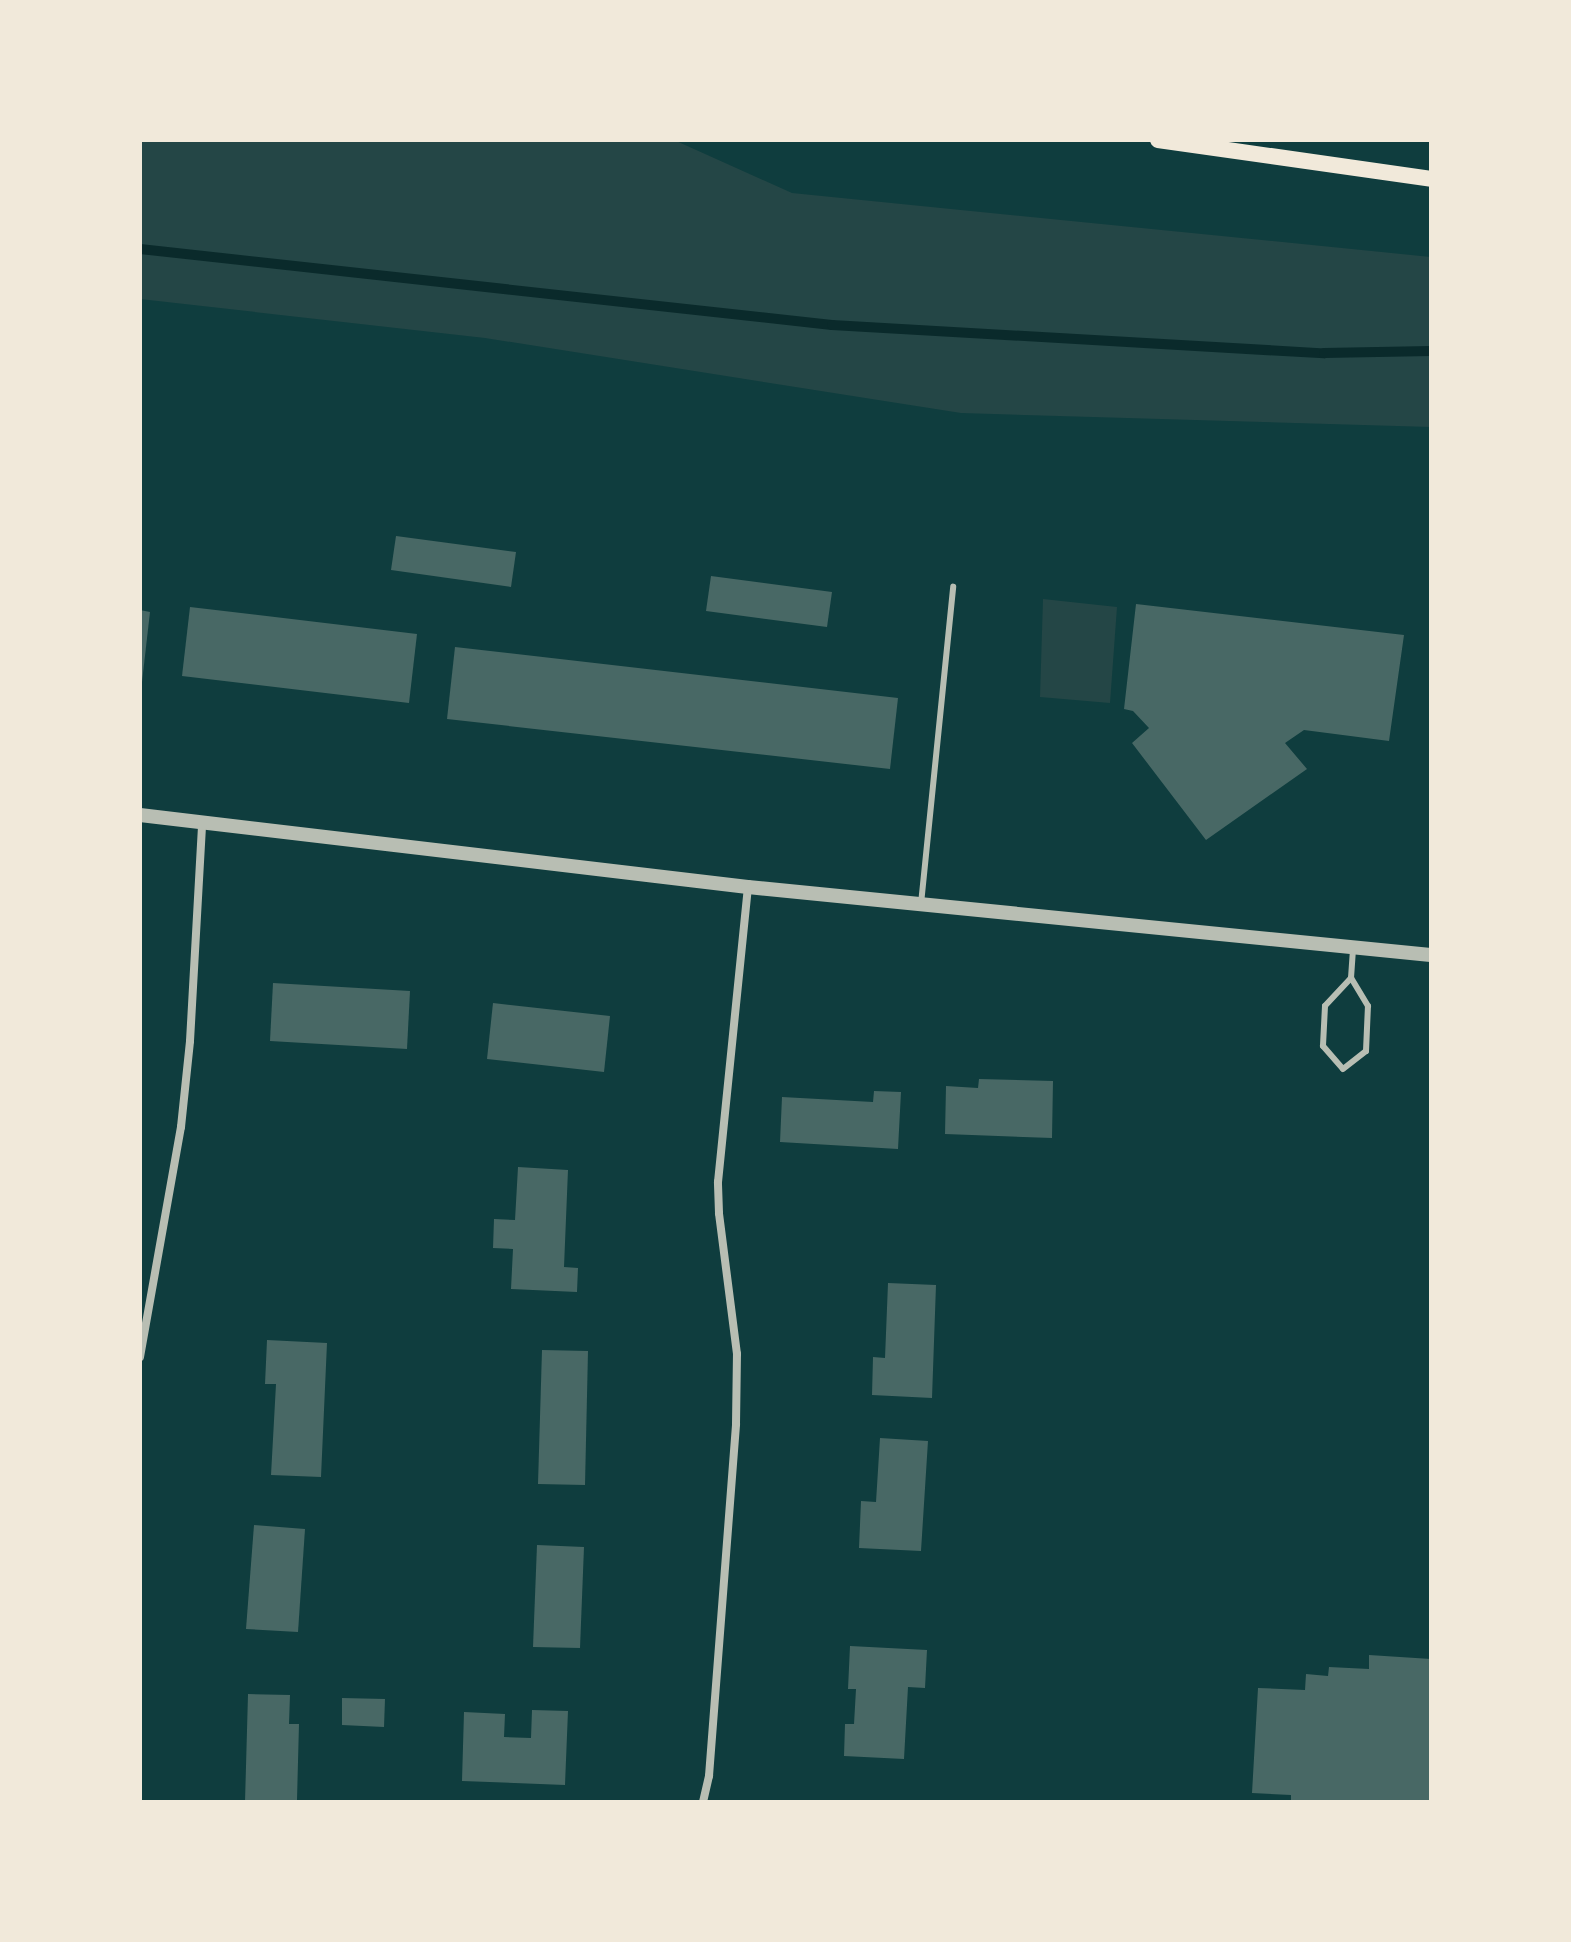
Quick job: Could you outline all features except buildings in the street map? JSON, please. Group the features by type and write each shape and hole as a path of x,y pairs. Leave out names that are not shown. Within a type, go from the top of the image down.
{"main road":[{"path":"1158,140 1431,179"}],"street":[{"path":"140,815 748,887 1431,955"},
{"path":"140,1357 181,1127 190,1041 202,824"},
{"path":"703,1802 709,1776 736,1424 737,1354 719,1213 718,1182 748,887"}],"lane":[{"path":"921,904 953,587"},
{"path":"1351,978 1325,1006 1323,1046 1343,1069 1366,1051 1368,1006 1351,978 1353,948"}],"shaded area":[{"path":"140,140 674,140 792,193 1431,257 1431,427 961,413 485,338 140,299"},
{"path":"1043,599 1117,607 1110,703 1040,697"}],"waterway":[{"path":"140,249 832,325 1324,353 1431,351"}]}
